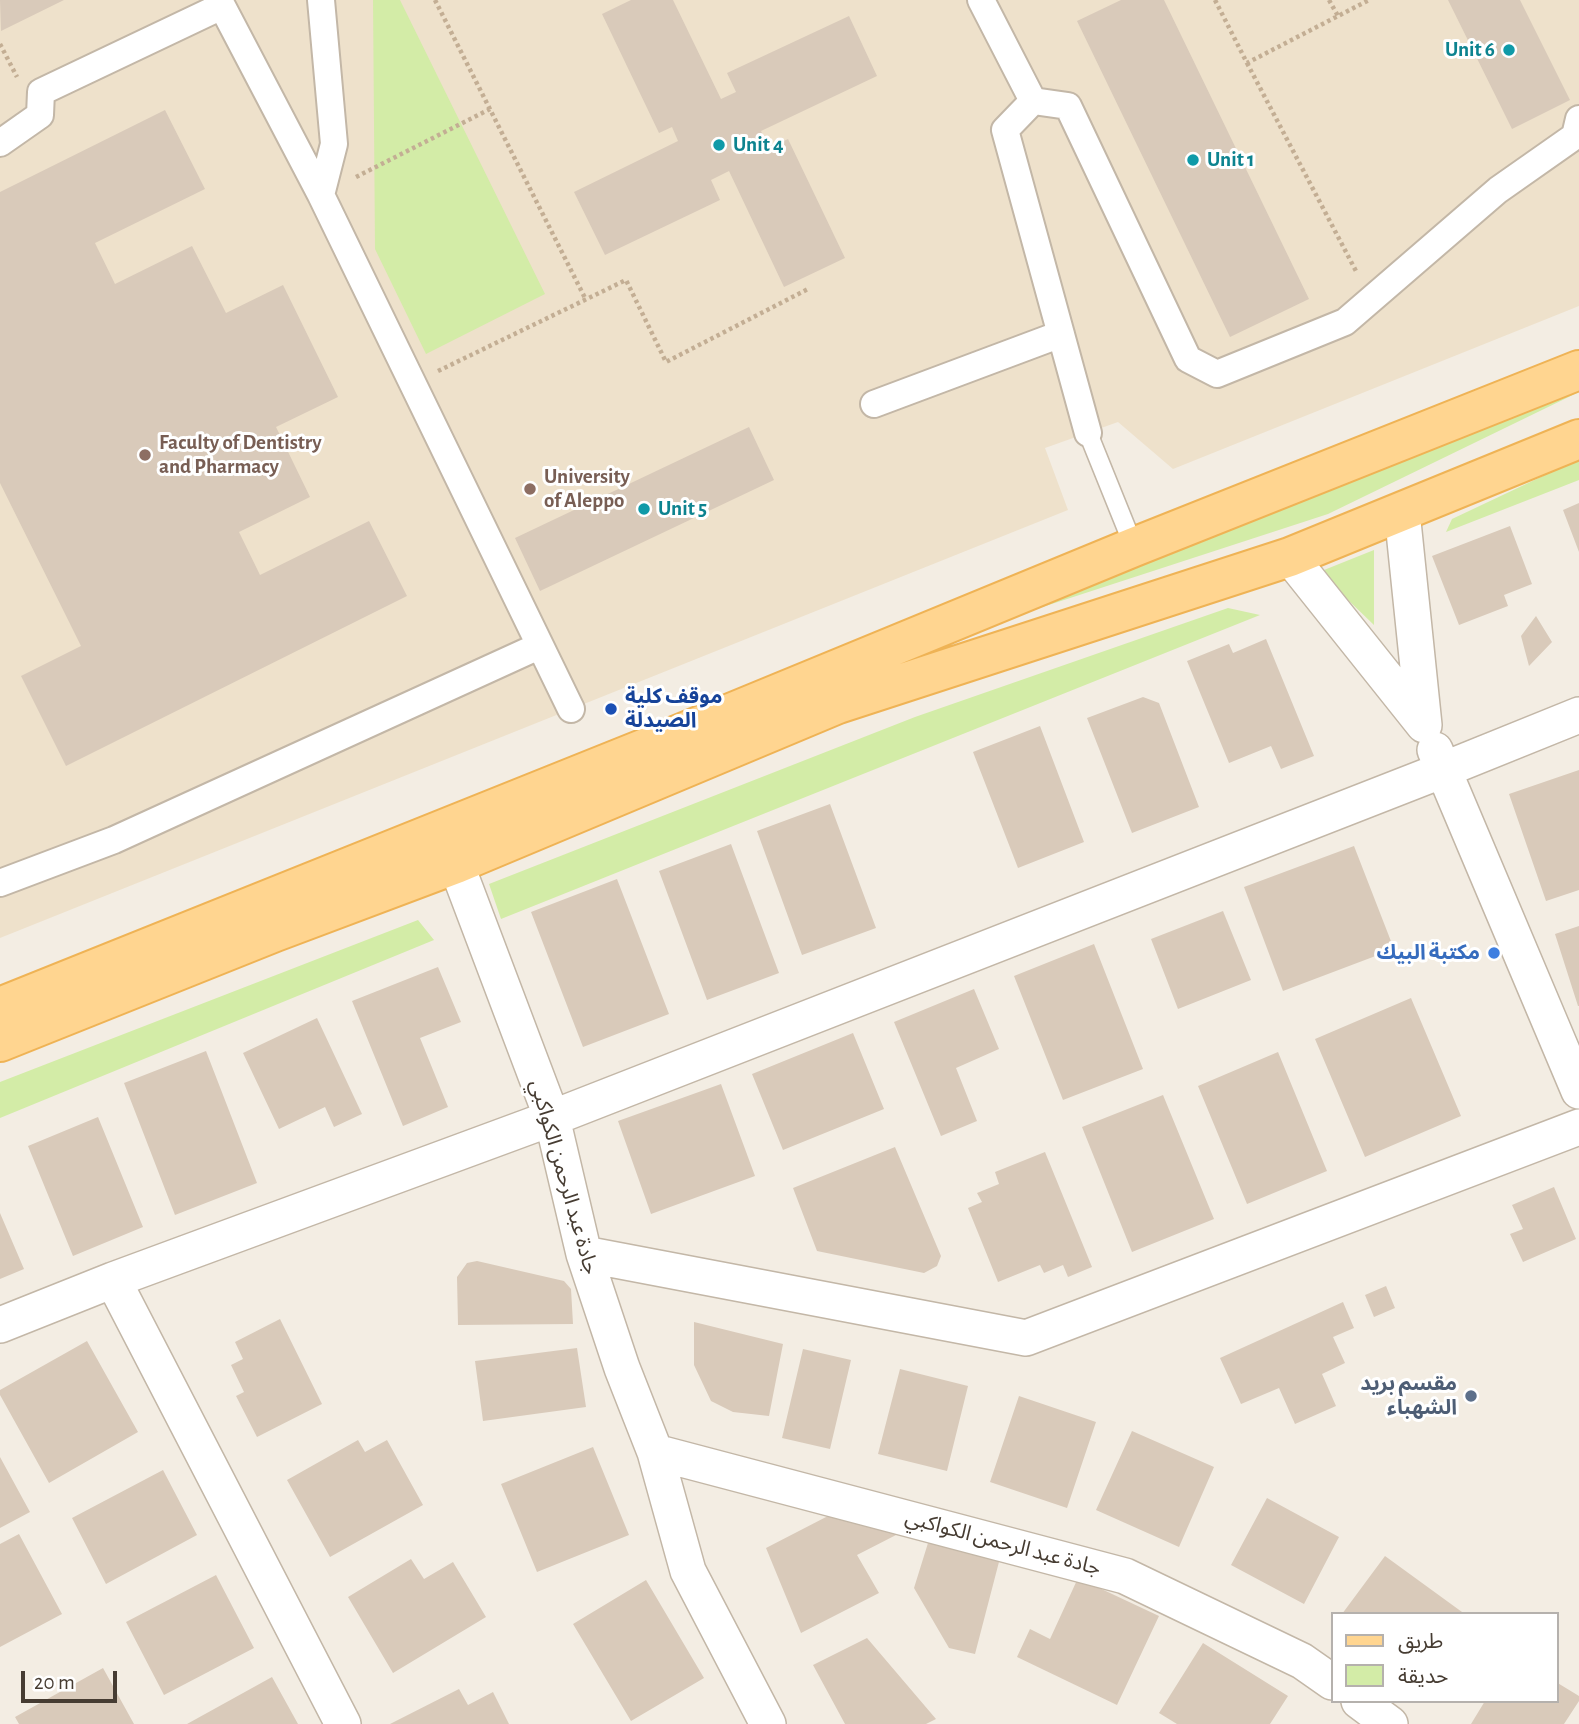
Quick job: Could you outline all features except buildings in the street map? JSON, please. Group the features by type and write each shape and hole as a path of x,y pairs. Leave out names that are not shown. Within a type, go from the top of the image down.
{"main road":[{"path":"0,1007 640,750 1134,547 1579,370"},
{"path":"0,1042 263,937 456,864 838,704 1290,558 1579,439"}],"street":[{"path":"321,0 334,144 321,195"},
{"path":"981,0 1032,101"},
{"path":"0,143 40,115 41,92 222,6 321,195 571,709"},
{"path":"1032,101 1068,106 1188,359 1217,374 1345,322 1498,190 1575,136 1579,119"},
{"path":"1032,101 1005,131 1088,433"},
{"path":"874,404 1060,334"},
{"path":"1402,512 1424,725"},
{"path":"1290,558 1424,725 1579,1091"},
{"path":"0,883 114,840 539,646"},
{"path":"0,1325 113,1280 552,1118 1443,771 1579,715"},
{"name":"جادة عبد الرحمن الكواكبي","path":"456,864 552,1118 584,1254 622,1368 655,1452 688,1571 768,1724"},
{"path":"584,1254 1026,1338 1579,1128"},
{"path":"113,1280 343,1724"},
{"name":"جادة عبد الرحمن الكواكبي","path":"655,1452 1125,1576 1303,1661 1330,1681"},
{"path":"1362,1703 1390,1724"}],"lane":[{"path":"1088,433 1134,547"}],"path":[{"path":"435,0 586,300"},
{"path":"1215,0 1371,299"},
{"path":"1329,0 1338,16"},
{"path":"1247,63 1369,0"},
{"path":"321,195 490,109"},
{"path":"412,384 626,280 666,362 808,289"}],"shaded area":[{"name":"University of Aleppo","path":"0,0 1579,0 1579,306 1173,469 1118,422 1045,448 1068,510 0,938"}],"green space":[{"path":"373,0 400,0 545,294 426,354 375,249"},
{"path":"1579,384 1579,392 1328,514 889,657"},
{"path":"1579,459 1579,480 1446,532 1452,519"},
{"path":"1374,550 1374,625 1319,572"},
{"path":"1228,608 1260,615 501,919 489,884 915,717"},
{"path":"418,920 434,940 0,1118 0,1082"}],"place":[{"name":"Unit 6","path":"1509,50"},
{"name":"Unit 4","path":"719,145"},
{"name":"Unit 1","path":"1193,160"},
{"name":"Faculty of Dentistry and Pharmacy","path":"145,455"},
{"name":"University of Aleppo","path":"530,489"},
{"name":"Unit 5","path":"644,509"},
{"name":"موقف كلية الصيدلة","path":"611,709"},
{"name":"مكتبة البيك","path":"1494,953"},
{"name":"مقسم بريد الشهباء","path":"1471,1396"}]}
